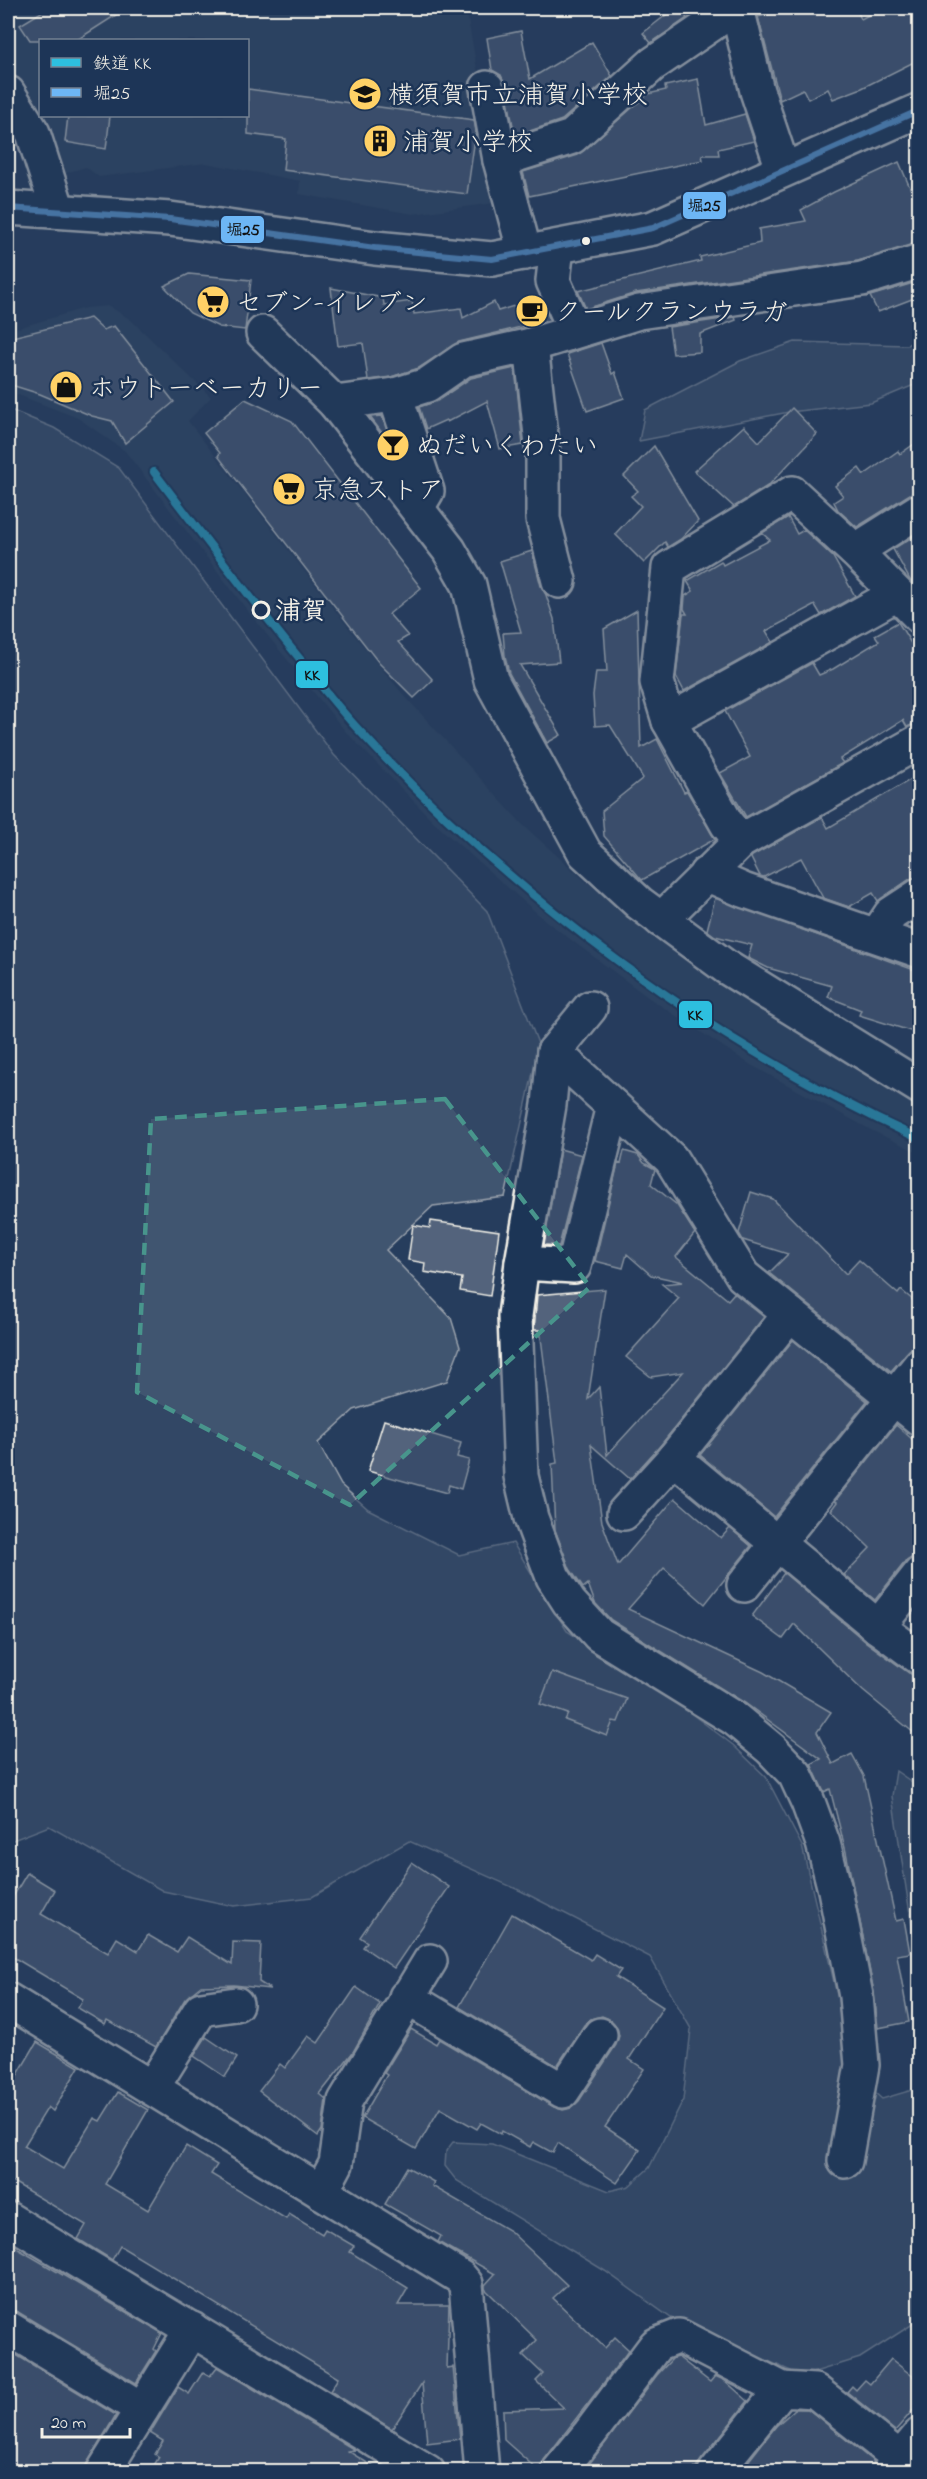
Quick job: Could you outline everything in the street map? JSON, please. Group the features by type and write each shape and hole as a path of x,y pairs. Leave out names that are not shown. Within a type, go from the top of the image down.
{"street":[{"path":"500,160 572,137 653,64 736,8 757,91 783,169"},
{"path":"487,88 500,160 525,253"},
{"path":"8,93 33,133 58,211"},
{"path":"8,208 170,219 375,248 492,259 652,228 920,110"},
{"path":"557,247 553,281 575,330"},
{"path":"335,403 395,395 427,385 463,360 531,345 639,312 862,279 920,261"},
{"path":"263,333 335,403 449,550 469,585 491,680 585,853 639,903 726,967 920,1087"},
{"path":"531,345 543,453 543,519 560,581"},
{"path":"395,395 428,490 417,508"},
{"path":"741,841 727,824 669,721 657,682 669,568 792,493 855,551 920,617"},
{"path":"855,551 920,510"},
{"path":"669,721 897,594"},
{"path":"661,920 741,841 920,741"},
{"path":"706,874 743,890 920,951"},
{"path":"877,935 891,914 920,896"},
{"path":"590,1008 554,1052 549,1105 522,1263 515,1316 521,1476 531,1518 553,1577 569,1602 599,1635 735,1719 771,1749 795,1774 823,1843 835,1890 856,1996 862,2065 845,2161"},
{"path":"554,1052 671,1159 743,1276 920,1419"},
{"path":"522,1263 574,1266 613,1106"},
{"path":"624,1513 674,1458 790,1314"},
{"path":"744,1585 920,1365"},
{"path":"674,1458 878,1627 920,1658"},
{"path":"878,1627 920,1574"},
{"path":"321,2192 336,2164 345,2101 430,1961"},
{"path":"406,1998 563,2091 600,2035"},
{"path":"8,2000 460,2277 466,2284 483,2472"},
{"path":"152,2088 201,2009 236,2004"},
{"path":"8,2219 424,2470"},
{"path":"8,2328 142,2409"},
{"path":"105,2471 192,2329"},
{"path":"558,2472 656,2345 679,2336 782,2389 815,2391 907,2459"},
{"path":"715,2472 782,2389"}],"highlighted area":[{"path":"445,1099 590,1287 350,1505 137,1392 151,1119"}],"shaded area":[{"name":"横須賀市立浦賀小学校","path":"8,8 466,8 501,202 413,214 299,194 300,181 206,163 99,177 86,167 59,175 44,132 8,73"},
{"path":"109,306 131,320 211,397 188,421 401,692 523,825 585,881 677,950 782,1023 894,1092 919,1104 919,1153 873,1131 751,1065 649,998 546,921 441,829 346,732 251,615 125,451 78,418 8,391 8,331 85,308"},
{"path":"919,337 919,383 871,403 789,412 639,441 645,410 740,361 795,342 907,345"},
{"path":"8,409 54,428 119,468 334,755 487,911 539,1046 505,1197 433,1206 386,1250 451,1318 460,1347 447,1381 354,1410 318,1443 341,1485 368,1509 459,1555 513,1543 567,1631 657,1688 733,1745 766,1777 802,1846 856,2076 882,2099 919,2088 919,2320 860,2358 802,2376 671,2318 605,2271 456,2180 445,2166 446,2151 453,2142 492,2144 609,2191 629,2186 649,2168 683,2100 691,2029 650,1957 521,1891 409,1841 312,1897 234,1906 163,1891 49,1826 8,1842"},
{"path":"896,1771 919,1787 919,1973 892,1796"}],"building":[{"path":"48,8 127,8 79,39 30,40 20,25"},
{"path":"678,8 687,18 651,43 643,33"},
{"path":"790,8 856,8 861,19 882,8 920,8 920,59 862,88 833,99 828,89 808,99 803,89 780,100 758,17"},
{"path":"521,31 530,79 592,42 612,76 562,120 515,136 505,85 501,75 492,70 487,38"},
{"path":"698,79 706,125 745,114 754,141 718,149 719,155 702,155 703,160 529,196 523,172 578,155 648,94 666,90 665,86"},
{"name":"浦賀小学校","path":"249,89 474,120 476,131 467,194 283,170 286,139 248,134"},
{"path":"68,117 110,117 106,149 65,142"},
{"path":"899,162 920,211 920,243 858,261 636,293 586,309 578,291 701,261 700,257 760,243 759,229 806,221 801,210"},
{"path":"189,274 251,280 245,330 219,327 190,313 164,286"},
{"path":"920,281 920,296 878,312 870,296"},
{"path":"331,288 383,298 384,305 412,301 414,314 461,308 463,318 494,302 498,311 540,298 550,320 459,342 419,368 391,377 368,380 363,343 338,346"},
{"path":"735,317 736,320 700,334 700,352 673,354 669,327"},
{"path":"90,318 103,330 114,326 174,402 125,443 112,421 92,416 40,394 8,384 8,338"},
{"path":"601,343 612,374 615,372 624,398 587,411 567,354"},
{"path":"515,368 523,445 500,449 487,401 447,422 446,420 426,429 419,407 437,401 471,378"},
{"path":"245,399 292,421 421,588 389,614 408,636 398,642 433,680 414,698 379,663 218,456 220,453 204,433"},
{"path":"792,408 817,434 769,485 734,507 694,471 744,426 759,442"},
{"path":"382,416 392,446 370,417"},
{"path":"920,440 920,491 910,494 857,527 838,510 834,502 843,496 835,486 859,468 864,475 898,451 900,454"},
{"path":"654,446 698,521 681,539 668,547 665,542 644,563 615,534 641,506 631,496 638,491 624,476"},
{"path":"788,517 797,534 804,530 833,557 855,596 821,615 815,605 766,631 773,642 684,691 676,676 683,614 687,614 684,609 685,596 693,591 687,581 721,561 723,565 770,540 762,533"},
{"path":"920,532 920,590 910,580 893,549"},
{"path":"532,551 541,586 554,619 559,662 520,665 561,735 547,743 509,673 503,633 521,632 500,561"},
{"path":"637,610 641,748 657,739 684,792 687,791 715,839 642,880 604,836 602,811 643,778 610,725 595,726 593,695 596,672 607,672 604,629"},
{"path":"898,622 920,658 920,722 907,727 903,720 840,759 843,763 746,817 720,773 750,757 725,711 812,663 819,675 833,669 879,641 875,635"},
{"path":"920,774 920,876 910,879 878,901 873,893 849,907 823,898 801,858 764,877 760,876 752,856 822,817 828,828"},
{"path":"715,898 920,972 920,1034 859,1015 861,1010 828,997 832,986 768,968 748,958 752,945 715,936 707,930"},
{"path":"560,1149 582,1155 559,1246 544,1245"},
{"path":"624,1151 638,1155 644,1163 655,1169 651,1184 677,1205 695,1233 676,1257 728,1300 734,1293 764,1317 660,1446 630,1479 591,1445 602,1522 618,1565 675,1498 721,1538 730,1528 751,1546 705,1604 664,1568 628,1609 763,1672 831,1712 817,1732 833,1764 852,1754 864,1776 896,1921 904,1919 910,1953 897,1955 909,2022 878,2028 874,1992 846,1852 830,1789 824,1792 811,1764 821,1759 745,1703 611,1620 595,1603 588,1584 583,1588 570,1569 555,1530 552,1464 557,1463 540,1330 534,1330 537,1295 605,1289 588,1399 599,1387 607,1455 683,1372 651,1377 626,1357 679,1298 662,1284 683,1282 651,1275 627,1254 623,1268 595,1261 618,1163 621,1164"},
{"path":"751,1192 773,1199 846,1274 859,1260 898,1294 901,1290 920,1306 920,1338 891,1371 769,1273 788,1254 743,1240 739,1233"},
{"path":"431,1221 499,1231 490,1296 460,1291 462,1278 424,1272 425,1263 408,1260 413,1225 430,1228"},
{"path":"793,1340 867,1401 774,1517 700,1455"},
{"path":"384,1420 461,1443 457,1457 469,1460 461,1489 449,1485 447,1493 368,1471"},
{"path":"896,1425 920,1446 920,1556 905,1562 875,1600 844,1575 870,1548 831,1510 837,1502 835,1501"},
{"path":"784,1573 866,1642 909,1673 920,1676 920,1738 863,1691 794,1624 783,1639 752,1616"},
{"path":"552,1672 627,1699 618,1722 613,1721 607,1736 565,1720 568,1714 540,1704"},
{"path":"412,1862 449,1887 394,1968 363,1947 367,1942 360,1937"},
{"path":"27,1873 55,1890 41,1914 108,1953 117,1938 138,1951 148,1935 177,1952 187,1937 232,1965 233,1942 261,1943 259,1982 270,1989 234,1985 201,1986 185,1999 156,2047 107,2020 105,2024 78,2008 83,1999 8,1954 8,1905"},
{"path":"512,1914 591,1960 595,1954 621,1970 616,1977 663,2007 629,2059 644,2069 605,2127 640,2150 617,2183 558,2143 553,2153 533,2142 530,2147 502,2131 501,2134 481,2123 477,2129 440,2108 416,2149 362,2118 387,2075 384,2073 411,2029 436,2044 439,2039 554,2107 563,2110 571,2108 579,2101 616,2045 619,2036 617,2027 611,2020 602,2016 591,2019 584,2025 557,2066 459,2007"},
{"path":"356,1987 380,2004 353,2052 320,2094 326,2099 322,2130 318,2136 259,2091 280,2064 285,2068 308,2036 318,2043"},
{"path":"206,2037 237,2058 225,2077 194,2056"},
{"path":"37,2042 79,2067 53,2111 48,2107 24,2146 63,2169 94,2118 100,2121 118,2092 148,2110 105,2184 148,2210 186,2146 217,2165 211,2174 286,2219 289,2214 322,2234 325,2229 354,2246 350,2252 408,2288 398,2305 449,2305 447,2368 453,2367 460,2439 427,2443 422,2383 392,2429 330,2391 338,2378 120,2246 112,2260 78,2239 86,2225 8,2179 8,2091"},
{"path":"407,2167 434,2182 432,2186 510,2231 567,2285 553,2298 605,2348 615,2337 629,2350 544,2460 540,2472 504,2440 503,2410 564,2408 536,2381 543,2374 523,2355 537,2340 485,2289 485,2285 495,2274 438,2242 441,2236 385,2204"},
{"path":"8,2243 162,2333 154,2349 156,2351 136,2383 18,2312 8,2309"},
{"path":"8,2350 116,2415 82,2472 8,2472"},
{"path":"678,2357 710,2382 715,2376 724,2380 748,2401 692,2472 583,2472 657,2375 673,2358"},
{"path":"891,2359 920,2382 920,2402 895,2431 847,2392 852,2386 856,2390 865,2380 870,2384"},
{"path":"217,2367 355,2450 348,2451 382,2472 150,2472 159,2457 155,2454 163,2441 150,2433 178,2387 189,2394 203,2372 210,2376"},
{"path":"795,2409 808,2409 874,2462 871,2472 747,2472 743,2468 776,2426"}],"rail line":[{"name":"KK","path":"154,472 244,590 341,710 416,789 480,849 547,907 618,961 691,1011 766,1058 842,1101 920,1139"}],"transit line":[{"name":"堀25","path":"8,208 170,219 375,248 492,259 653,228 920,110"}],"place":[{"name":"横須賀市立浦賀小学校","path":"365,94"},
{"name":"浦賀小学校","path":"380,141"},
{"name":"セブン-イレブン","path":"213,302"},
{"name":"クールクランウラガ","path":"532,311"},
{"name":"ホウトーベーカリー","path":"66,387"},
{"name":"ぬだいくわたい","path":"393,445"},
{"name":"京急ストア","path":"289,489"},
{"name":"浦賀","path":"261,610"}]}
